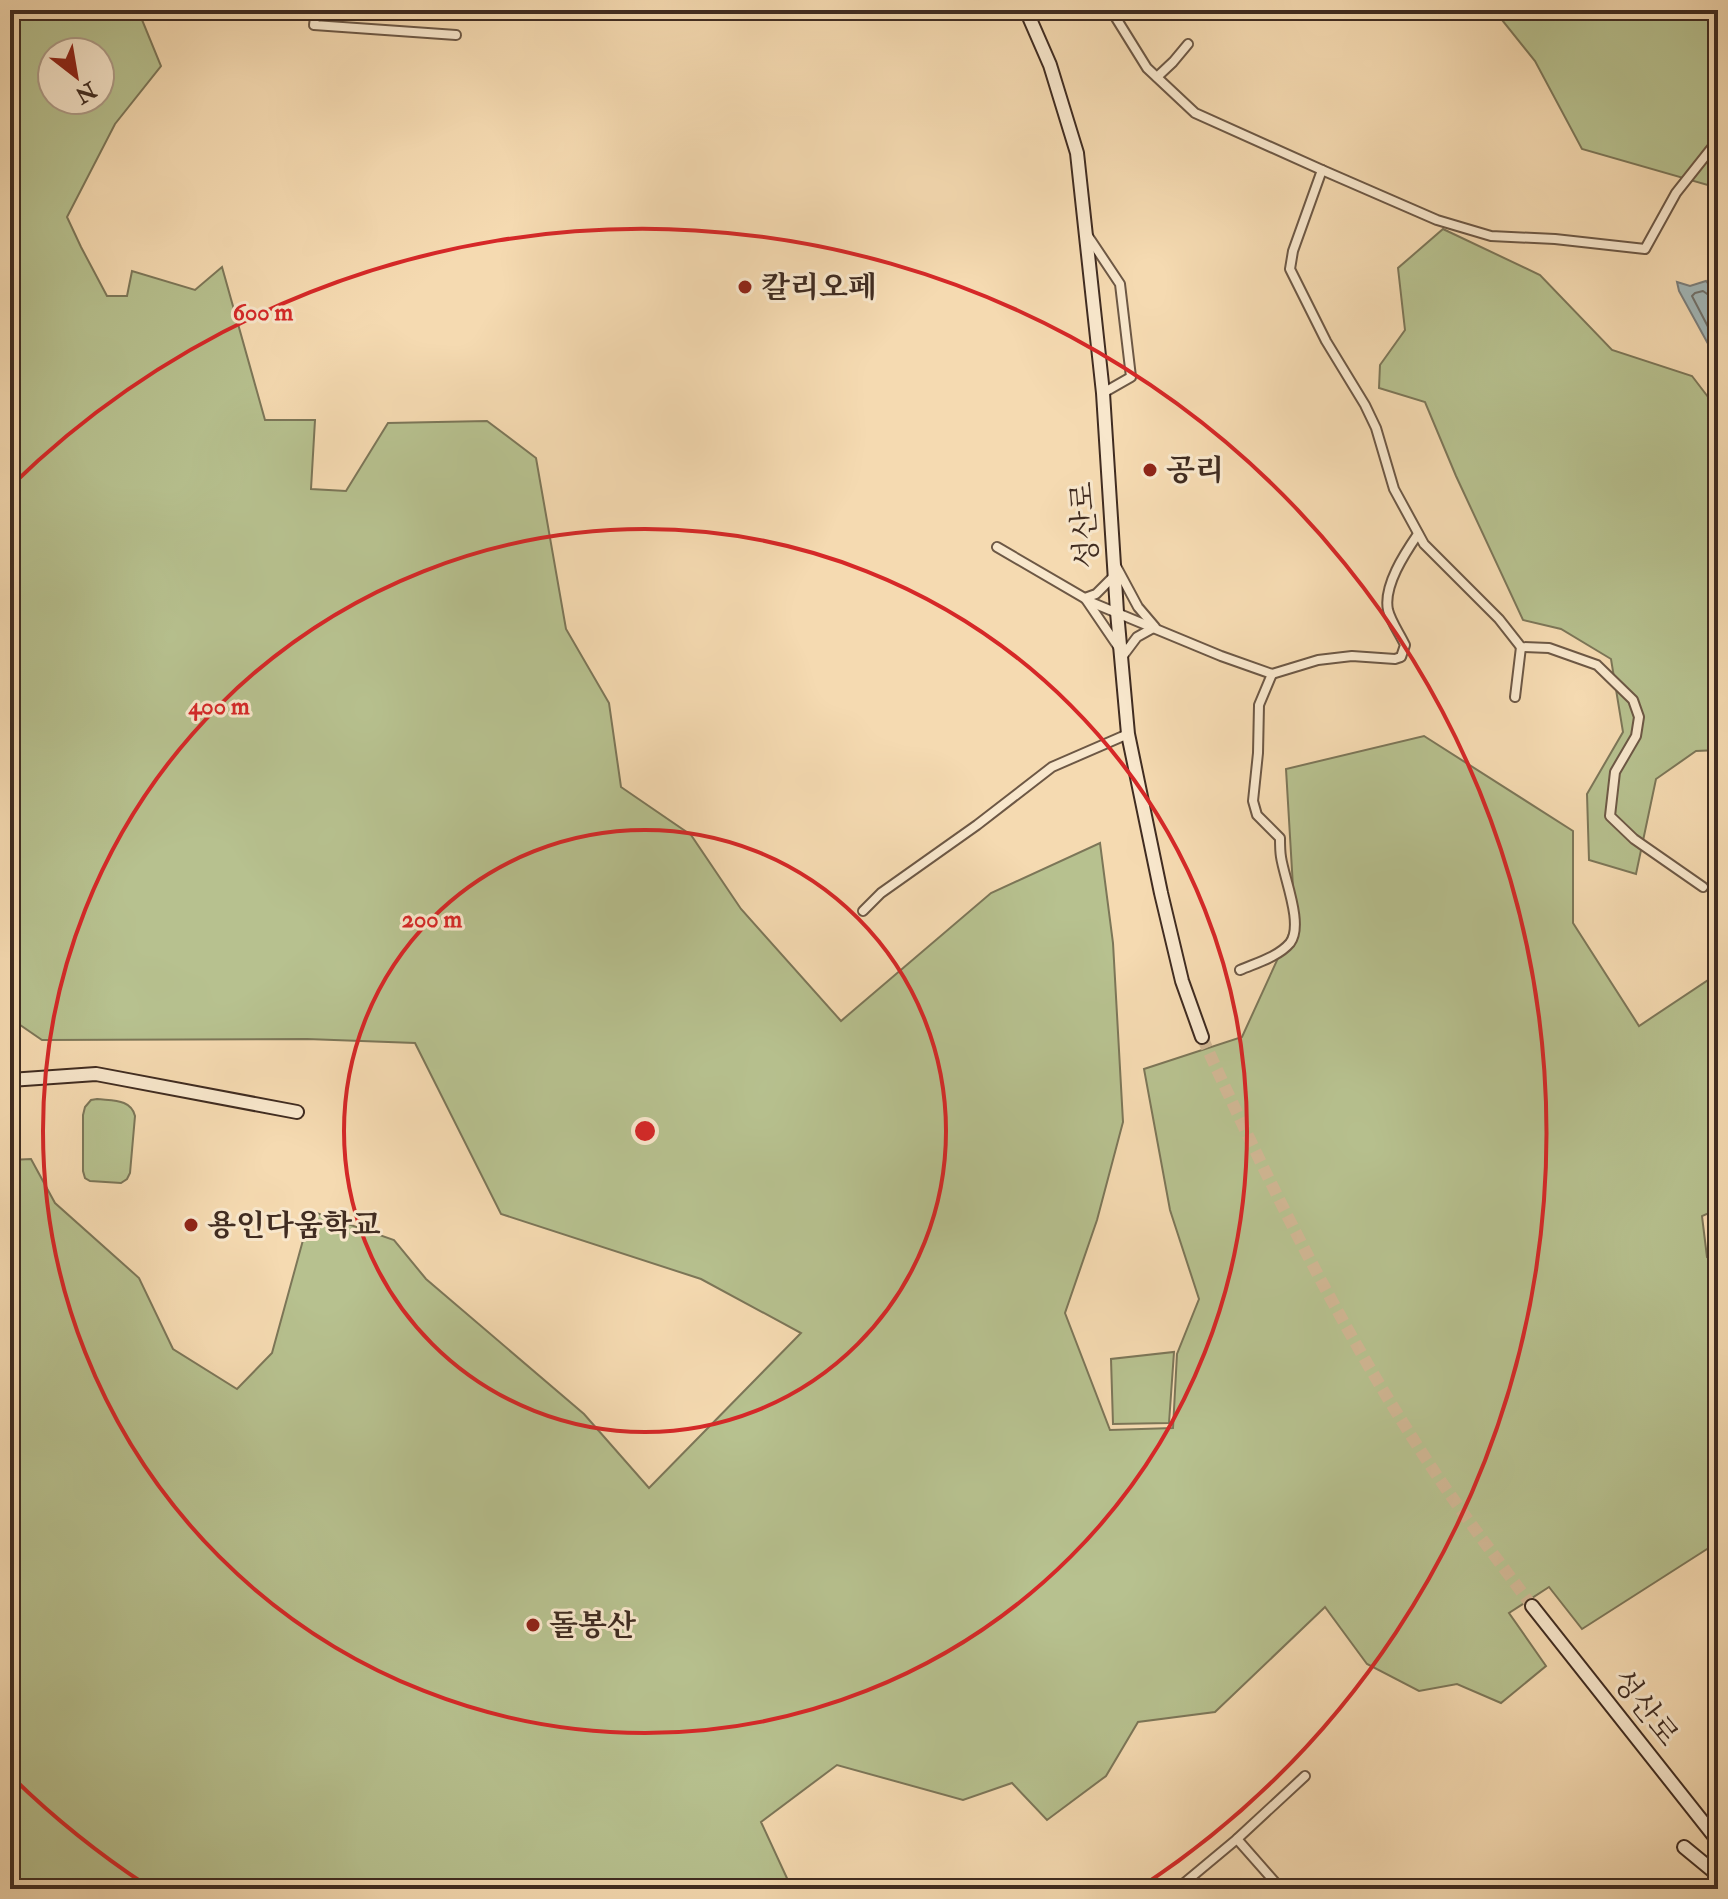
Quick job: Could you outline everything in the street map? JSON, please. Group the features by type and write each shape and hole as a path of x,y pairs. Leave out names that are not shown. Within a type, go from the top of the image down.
{"main road":[{"name":"성산로","path":"1026,10 1050,65 1077,153 1103,393 1128,734 1182,981 1202,1037"},
{"path":"10,1080 96,1074 297,1112"},
{"name":"성산로","path":"1532,1606 1718,1841"},
{"path":"1684,1847 1718,1875"}],"street":[{"path":"316,10 314,25 456,35"},
{"path":"1111,10 1147,68 1195,113 1437,220 1491,236 1645,249 1676,193 1718,140"},
{"path":"1157,77 1188,44"},
{"path":"1322,170 1293,251 1290,269 1326,341 1365,405 1376,428 1394,489 1424,544 1499,619 1521,647 1515,697"},
{"path":"1086,232 1120,284 1131,377 1103,393"},
{"path":"997,547 1085,598 1221,656 1272,674 1318,660 1352,656 1401,657 1405,645 1389,613 1390,586 1418,534"},
{"path":"1085,598 1096,594 1114,569 1155,627"},
{"path":"1085,598 1121,653 1137,637 1155,627"},
{"path":"1521,647 1549,648 1597,665 1633,700 1639,717 1636,736 1615,772 1610,816 1634,839 1703,887"},
{"path":"1240,970 1277,954 1291,942 1295,933 1280,855 1280,838 1257,815 1253,801 1259,705 1272,674"},
{"path":"863,911 881,893 1052,767 1128,734"},
{"path":"1177,1889 1305,1776"},
{"path":"1237,1839 1281,1889"}],"green space":[{"path":"10,10 138,10 161,66 115,124 67,217 107,296 127,296 132,271 195,290 222,267 265,420 315,420 311,489 346,491 388,423 487,421 536,458 566,629 609,703 621,787 691,835 741,909 841,1021 991,893 1100,843 1113,943 1123,1122 1097,1220 1065,1313 1110,1430 1173,1428 1177,1354 1199,1299 1170,1210 1144,1069 1242,1037 1295,921 1286,769 1424,736 1573,831 1573,923 1639,1026 1708,980 1718,951 1718,1209 1702,1216 1707,1257 1718,1263 1718,1542 1582,1629 1549,1587 1509,1613 1546,1666 1501,1703 1457,1684 1419,1691 1367,1664 1325,1607 1215,1712 1138,1722 1106,1776 1047,1820 1012,1783 963,1800 837,1765 761,1822 792,1889 10,1889 10,1160 31,1159 55,1203 139,1278 173,1349 237,1389 272,1353 311,1211 394,1240 426,1279 584,1414 649,1488 801,1333 701,1279 501,1214 415,1043 307,1039 42,1040 10,1018"},
{"path":"1494,10 1718,10 1718,188 1582,149 1535,61"},
{"path":"1443,229 1540,275 1612,350 1692,376 1718,410 1718,750 1696,751 1656,779 1636,874 1589,860 1587,794 1623,732 1611,659 1561,629 1523,620 1425,402 1379,388 1380,365 1405,330 1398,268"},
{"path":"91,1100 130,1106 135,1116 130,1173 121,1183 90,1181 83,1171 83,1115"},
{"path":"1174,1352 1169,1423 1113,1424 1111,1359"}],"water":[{"path":"1706,281 1718,291 1718,362 1677,282 1690,286"}],"tunnel":[{"path":"1202,1037 1280,1202 1337,1311 1444,1486 1532,1606"}],"place":[{"name":"칼리오페","path":"745,287"},
{"name":"공리","path":"1150,470"},
{"name":"용인다움학교","path":"191,1225"},
{"name":"돌봉산","path":"533,1625"}]}
